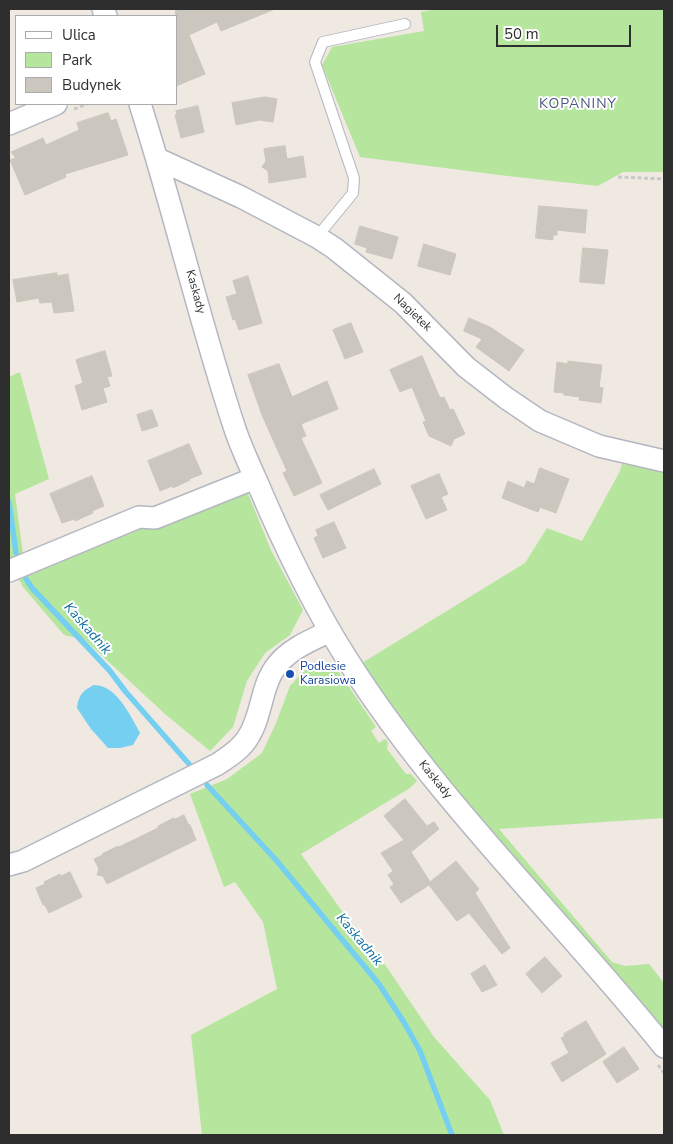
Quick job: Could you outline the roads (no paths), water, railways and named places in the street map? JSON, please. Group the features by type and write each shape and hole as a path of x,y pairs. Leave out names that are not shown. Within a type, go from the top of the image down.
{"street":[{"path":"9,124 54,105"},
{"name":"Kaskady","path":"140,105 158,159 212,355 235,429 270,512 307,590 347,659 391,724 431,776 660,1054"},
{"name":"Nagietek","path":"158,159 241,197 334,248 403,303 466,367 540,421 599,446 664,460"},
{"path":"9,571 138,518 155,518 256,478"},
{"path":"9,865 23,861 218,764 239,748 247,739 255,723 270,676 278,664 289,653 330,631"}],"lane":[{"path":"317,237 353,193 354,178 315,62 323,42 405,24"}],"water":[{"path":"94,685 106,688 117,696 126,708 140,733 133,745 108,748 91,729 77,708 82,694"}],"waterway":[{"name":"Kaskadnik","path":"9,502 16,553"},
{"name":"Kaskadnik","path":"26,579 32,588 110,671 125,691 189,764"},
{"name":"Kaskadnik","path":"207,785 276,860 379,984 420,1051 452,1135"}],"place":[{"name":"Podlesie Karasiowa","path":"290,674"}],"district":[{"name":"KOPANINY","path":"578,105"}]}
